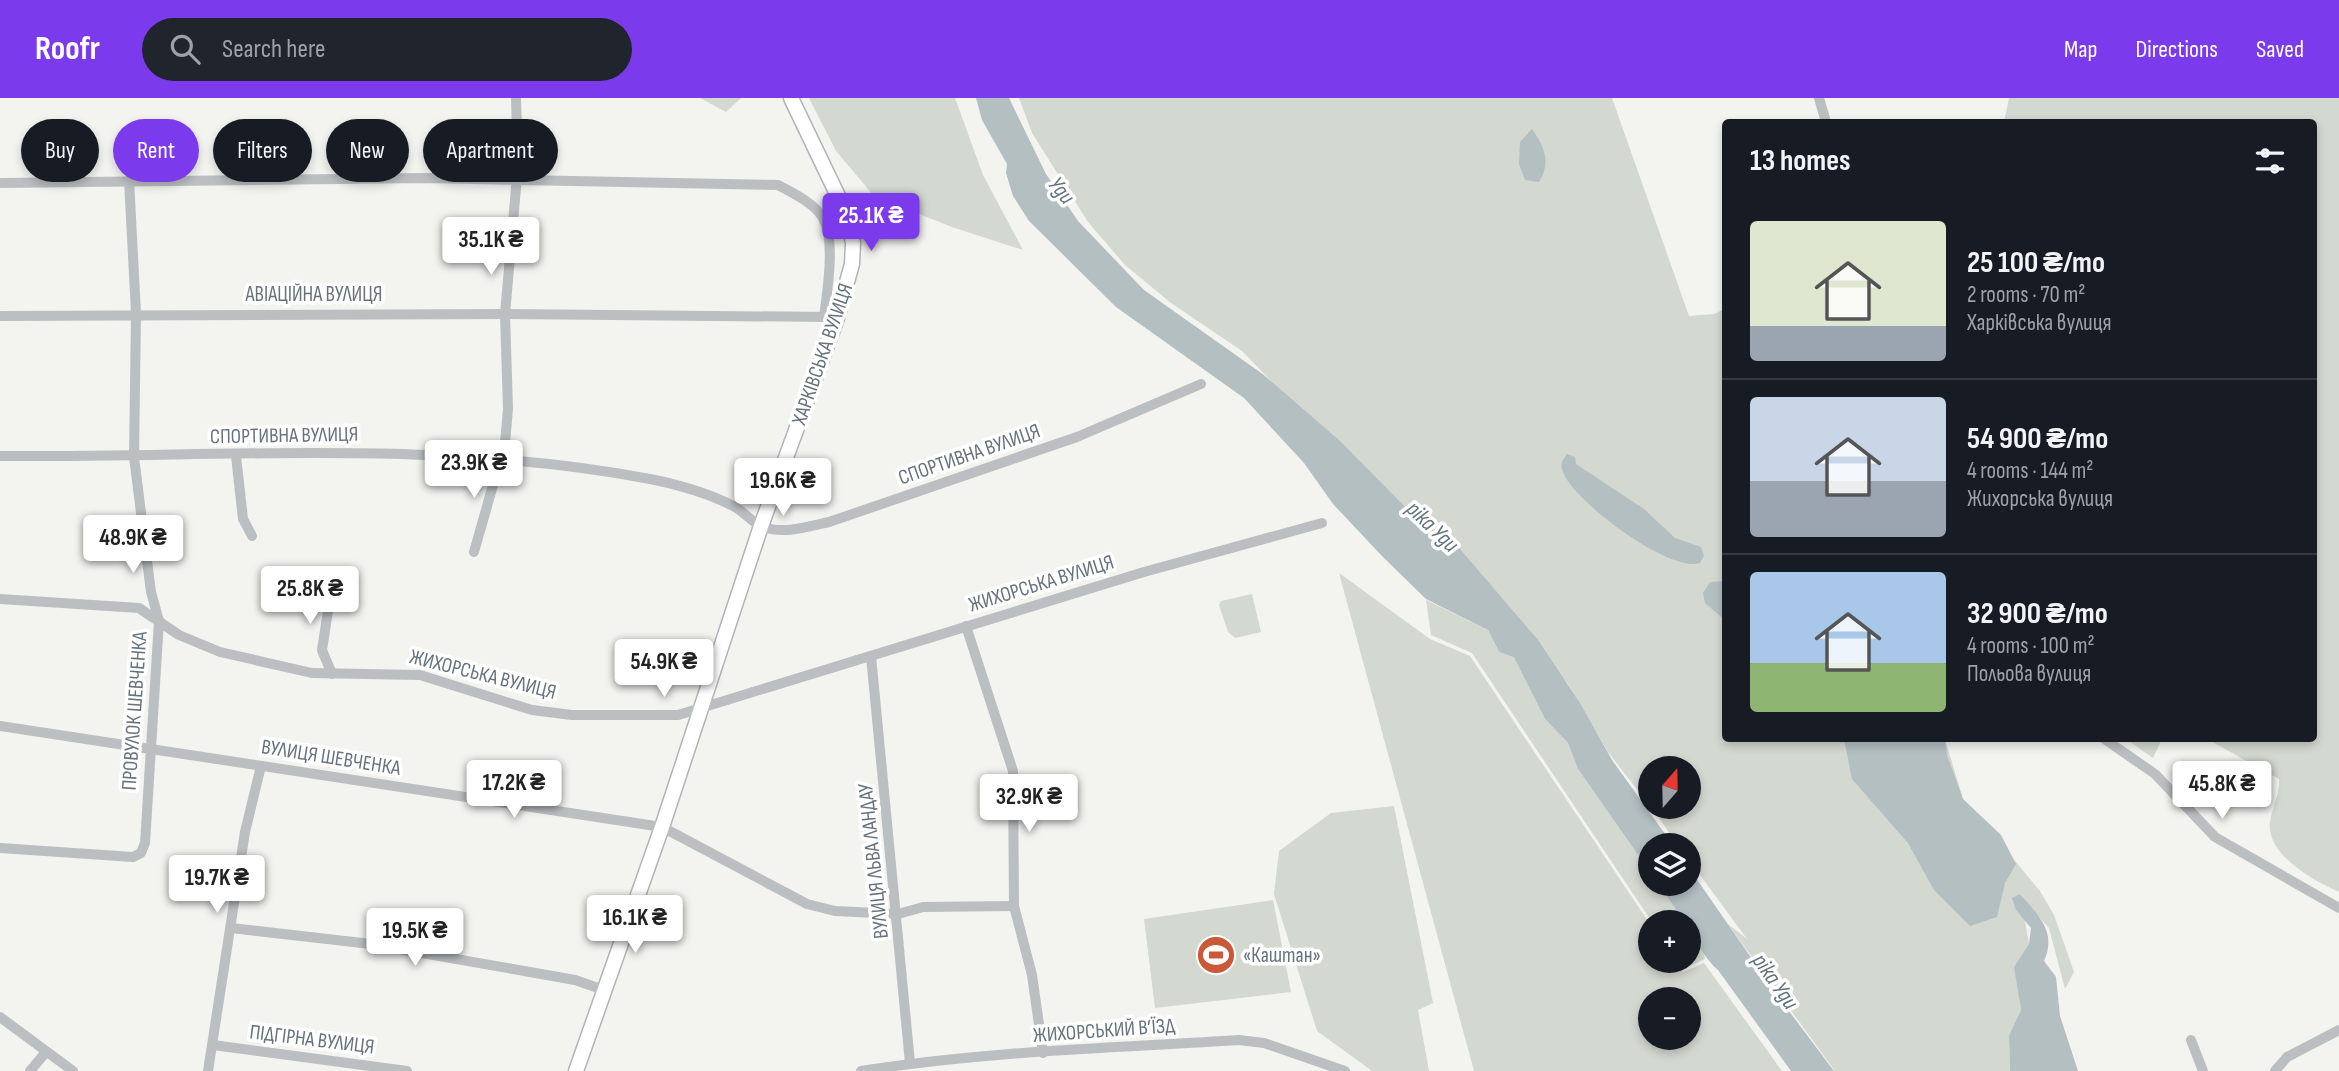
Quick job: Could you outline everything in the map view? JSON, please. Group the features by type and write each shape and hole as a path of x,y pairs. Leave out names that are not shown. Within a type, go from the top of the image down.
{"main road":[{"name":"ХАРКІВСЬКА ВУЛИЦЯ","path":"576,1071 662,827 853,254 849,219 791,98"}],"street":[{"path":"1819,98 1825,119"},
{"path":"516,99 516,119"},
{"path":"0,183 113,180"},
{"path":"199,180 423,180"},
{"path":"558,181 778,185 803,199 823,218 831,317"},
{"name":"ПРОВУЛОК ШЕВЧЕНКА","path":"0,848 133,857 141,853 145,843 159,621 151,592 134,457 136,313 129,182"},
{"path":"474,552 503,457 508,409 505,314 516,182"},
{"name":"АВІАЦІЙНА ВУЛИЦЯ","path":"0,316 136,313 831,317"},
{"name":"СПОРТИВНА ВУЛИЦЯ","path":"0,456 420,453 503,457 653,480 710,494 739,509 761,526 791,531 829,522 1077,437 1201,384"},
{"path":"236,456 243,519 252,536"},
{"name":"ЖИХОРСЬКА ВУЛИЦЯ","path":"0,599 139,608 179,635 220,652 277,667 332,674 398,672 420,675 532,710 572,715 678,715 966,626 1322,523"},
{"path":"332,674 322,650 334,572"},
{"path":"966,626 1013,771 1014,906 1032,975 1043,1052"},
{"name":"ВУЛИЦЯ ЛЬВА ЛАНДАУ","path":"872,656 911,1063"},
{"name":"ВУЛИЦЯ ШЕВЧЕНКА","path":"0,726 662,827 807,904 835,911 898,914 923,907 1014,906"},
{"path":"2109,742 2155,774 2215,837 2339,908"},
{"path":"208,1071 245,832 261,765"},
{"path":"231,928 371,944 575,980 604,990"},
{"path":"0,1017 74,1071"},
{"path":"2275,1071 2287,1058 2339,1030"},
{"path":"2191,1040 2203,1071"},
{"name":"ЖИХОРСЬКИЙ В’ЇЗД","path":"861,1071 911,1063 1043,1052 1238,1041 1264,1043 1345,1071"},
{"name":"ПІДГІРНА ВУЛИЦЯ","path":"213,1045 407,1071"},
{"path":"30,1071 46,1052"}],"shaded area":[{"path":"700,98 741,98 726,112"},
{"path":"809,98 955,98 983,175 1023,250 952,227 874,196 836,151"},
{"path":"976,98 1009,98 1046,174 1078,221 1144,290 1264,375 1340,441 1416,518 1460,549 1538,640 1580,703 1612,760 1638,796 1638,819 1654,819 1664,833 1638,833 1638,855 1578,769 1568,743 1545,719 1514,657 1499,652 1488,630 1426,599 1333,504 1304,463 1244,398 1116,307 1029,221 1013,196 1006,173 1007,164 982,120"},
{"path":"1019,98 1612,98 1689,316 1714,314 1722,310 1722,742 1946,742 1963,799 2040,891 2054,915 2074,972 2065,989 2049,928 2021,896 2029,944 2019,999 2021,1010 2009,1035 2010,1071 1835,1071 1728,924 1747,939 1701,876 1701,833 1669,833 1660,819 1701,819 1701,756 1638,756 1638,791 1608,752 1568,684 1242,351 1171,303 1125,265 1088,222 1032,133"},
{"path":"2009,98 2339,98 2339,892 2305,874 2283,856 2276,845 2270,822 2279,779 2212,742 2317,742 2317,119 2005,119"},
{"path":"1532,129 1545,155 1545,168 1539,182 1525,180 1519,164 1520,142"},
{"path":"1567,454 1575,457 1576,464 1644,509 1675,538 1701,547 1704,556 1700,563 1686,563 1667,557 1645,546 1601,515 1569,482 1562,467"},
{"path":"1339,573 1430,639 1470,656 1641,910 1638,910 1638,973 1701,973 1701,964 1704,963 1782,1071 1474,1071"},
{"path":"1722,581 1722,617 1705,603 1703,593 1710,582"},
{"path":"1252,594 1261,632 1235,638 1228,632 1219,605 1221,601"},
{"path":"1426,600 1488,630 1499,652 1514,656 1545,719 1568,743 1578,769 1638,855 1638,896 1667,896 1676,910 1644,910 1472,653 1431,635"},
{"path":"1845,742 1945,742 1947,755 1963,799 2001,835 2016,864 2005,883 1997,917 1970,926 1934,890 1908,843 1852,779"},
{"path":"2130,742 2160,742 2153,758"},
{"path":"1394,806 1433,1003 1418,1010 1429,1071 1372,1071 1317,1031 1274,894 1279,851 1331,813"},
{"path":"1701,885 1834,1071 1791,1071 1701,948 1701,910 1676,910 1667,896 1701,896"},
{"path":"2020,894 2039,917 2047,933 2044,961 2056,977 2060,1016 2078,1071 2010,1071 2009,1035 2021,1010 2014,967 2029,944 2031,928 2016,910 2012,898"},
{"name":"«Каштан»","path":"1273,900 1291,992 1155,1008 1144,919"},
{"path":"1701,945 1702,946 1705,959 1701,961"}],"place":[{"name":"«Каштан»","path":"1216,955"}],"water label":[{"name":"Уди","path":"1062,190"},
{"name":"ріка Уди","path":"1433,526"},
{"name":"ріка Уди","path":"1776,981"}]}
